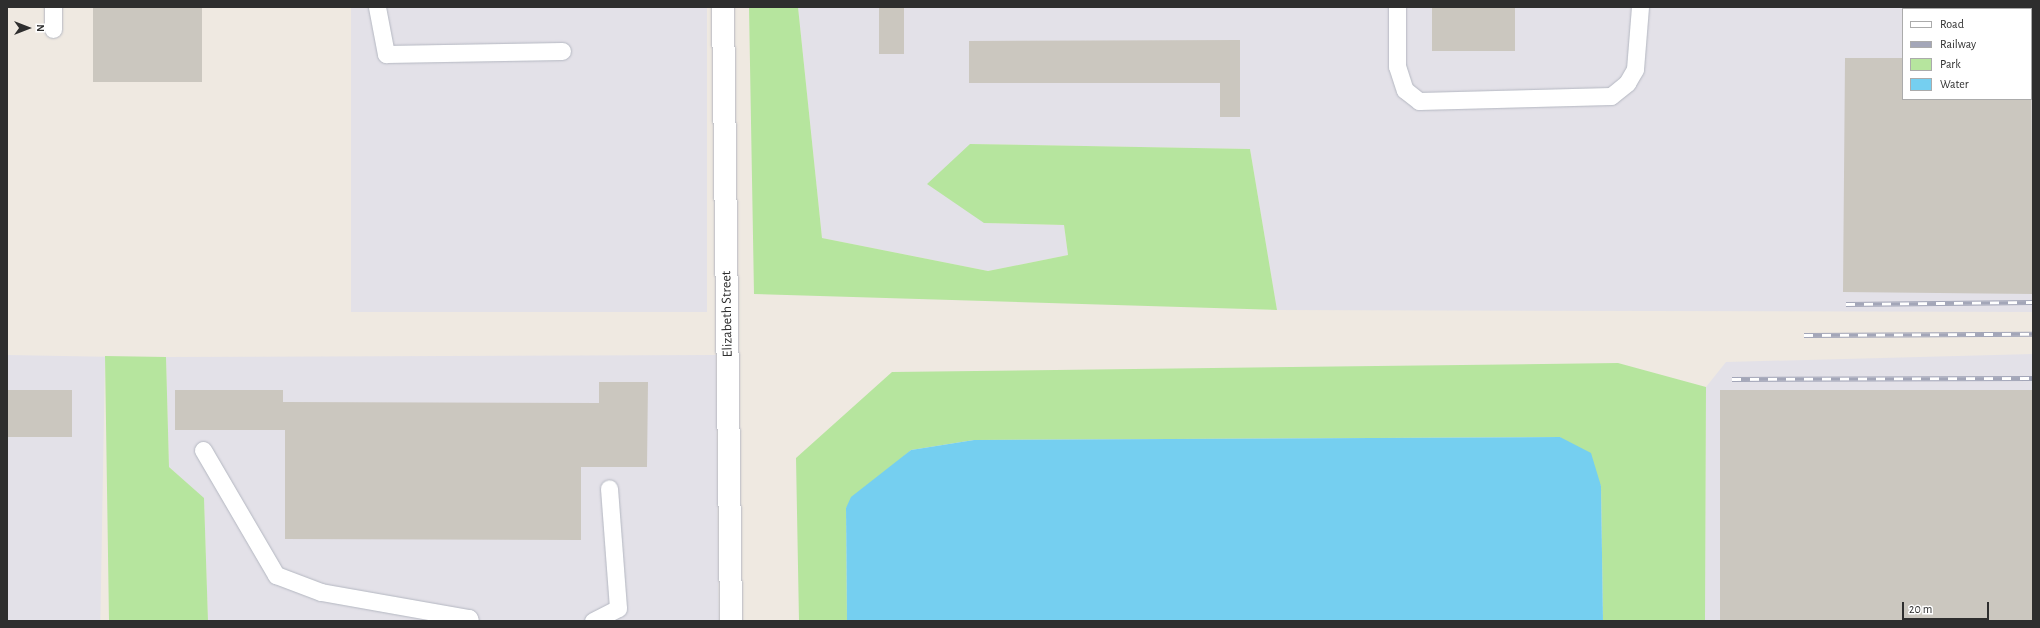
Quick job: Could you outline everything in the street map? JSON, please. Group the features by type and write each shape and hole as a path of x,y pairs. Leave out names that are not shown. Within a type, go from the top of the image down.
{"street":[{"name":"Elizabeth Street","path":"723,7 731,621"}],"lane":[{"path":"53,7 53,29"},
{"path":"377,7 386,54 562,51"},
{"path":"1396,7 1397,66 1405,90 1419,101 1611,96 1626,83 1635,70 1640,7"},
{"path":"203,450 276,575 321,592 475,620"},
{"path":"593,621 618,608 608,488"}],"shaded area":[{"path":"351,7 707,7 707,312 351,312"},
{"path":"798,7 2033,7 2033,312 1277,310 1250,149 970,144 984,223 1064,225 1068,255 988,271 822,238"},
{"path":"2033,354 2033,621 1705,621 1706,387 1726,362"},
{"path":"7,355 105,357 100,621 7,621"},
{"path":"716,355 719,621 208,621 204,499 169,467 166,357"}],"green space":[{"path":"749,7 798,7 822,238 988,271 1068,255 1064,225 984,223 927,184 970,144 1250,149 1277,310 754,294"},
{"path":"105,356 166,357 169,467 204,498 208,621 109,621"},
{"path":"1618,363 1706,387 1705,621 1603,621 1601,486 1560,437 974,440 911,450 846,508 847,621 799,621 796,458 892,372"}],"water":[{"path":"1560,437 1591,453 1601,486 1603,621 847,621 846,508 851,497 911,450 974,440"}],"building":[{"path":"93,7 202,7 202,82 93,82"},
{"path":"879,7 904,7 904,54 879,54"},
{"path":"1432,7 1515,7 1515,51 1432,51"},
{"path":"1240,40 1240,117 1220,117 1220,83 969,83 969,41"},
{"path":"1845,58 1902,58 1902,100 2032,100 2033,294 1843,292"},
{"path":"599,382 648,382 647,467 581,467 581,540 285,539 285,430 175,430 175,390 283,390 283,402 599,403"},
{"path":"7,390 72,390 72,437 7,437"},
{"path":"1720,390 2033,390 2033,621 1720,621"}],"railway":[{"path":"1846,304 2033,302"},
{"path":"1804,335 2033,334"},
{"path":"1732,379 2033,378"}]}
